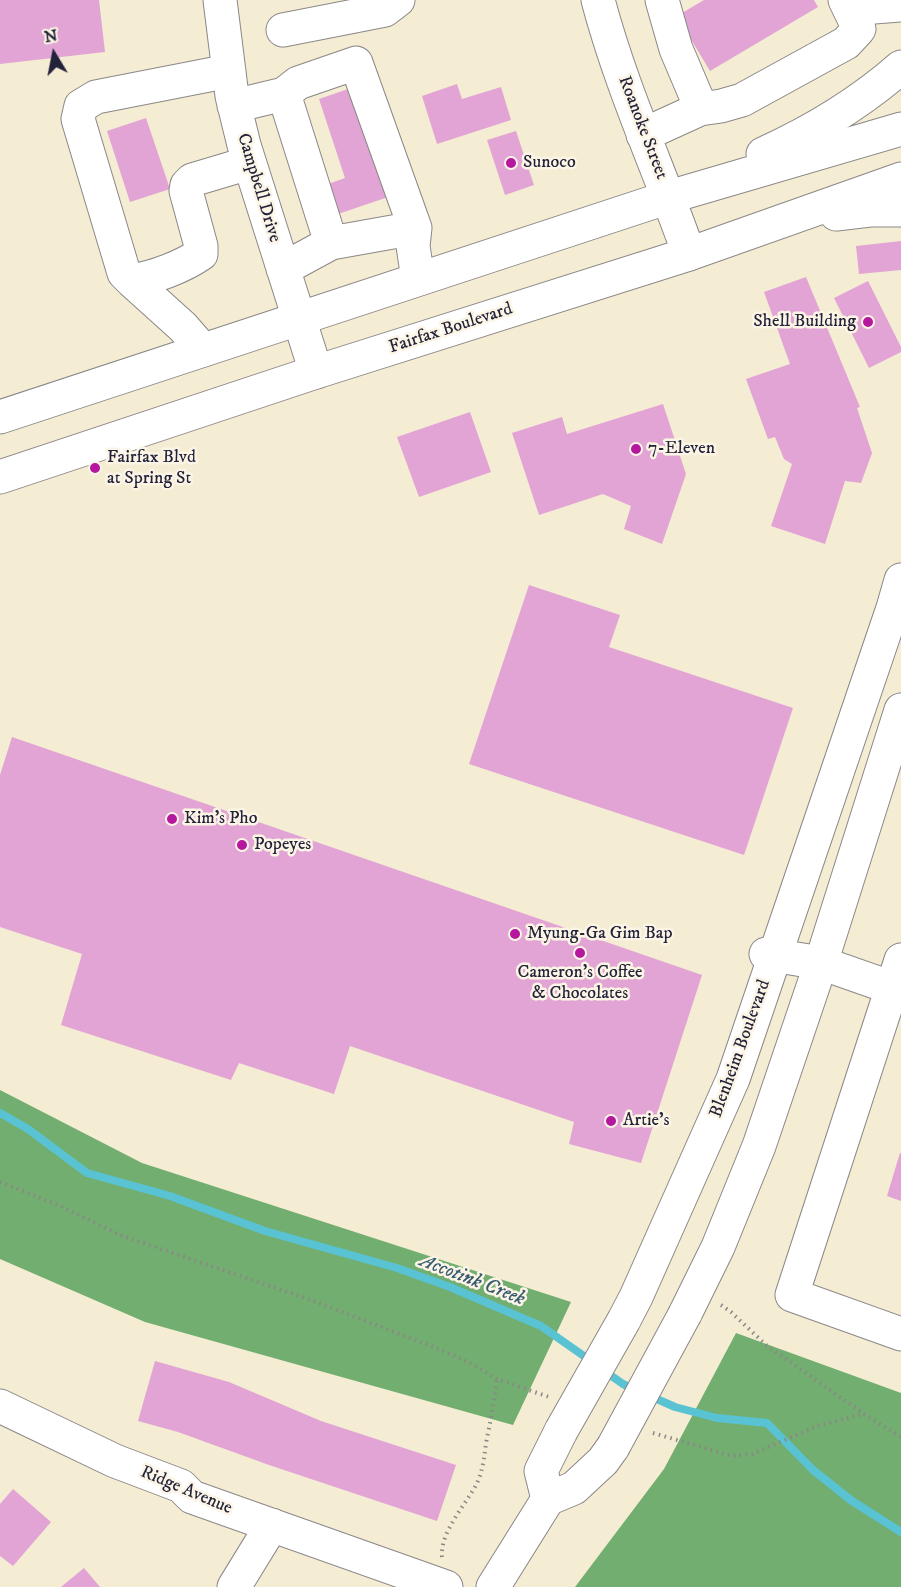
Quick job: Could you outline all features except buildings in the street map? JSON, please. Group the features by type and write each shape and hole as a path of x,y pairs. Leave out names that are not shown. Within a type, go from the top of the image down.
{"main road":[{"name":"Campbell Drive","path":"220,0 234,106 249,163 316,372"},
{"path":"283,30 385,10 398,0"},
{"name":"Roanoke Street","path":"598,0 608,36 643,135 669,197 689,254"},
{"path":"662,0 676,49 700,109"},
{"path":"643,135 700,109 742,100 846,43 860,29 849,6 874,7 898,4"},
{"path":"234,106 284,94 298,82 356,63 415,228 413,246 418,279"},
{"path":"669,197 823,124 872,93 901,67"},
{"path":"203,350 183,327 124,273 78,119 81,106 96,97 229,71"},
{"path":"284,94 331,243"},
{"path":"0,417 669,197 901,129"},
{"path":"132,281 145,279 193,260 201,254 201,246 186,191 187,185 192,180 249,163"},
{"name":"Fairfax Boulevard","path":"0,477 316,372 689,254 901,179"},
{"path":"778,222 870,210 901,210"},
{"path":"283,269 331,243 415,228"},
{"name":"Blenheim Boulevard","path":"548,1499 541,1471 636,1297 734,1079 771,955 898,600"},
{"path":"494,1587 548,1499 574,1488 603,1461 613,1447 691,1303 718,1247 759,1146 821,963 901,710"},
{"path":"771,955 898,979 792,1295 901,1334"},
{"name":"Ridge Avenue","path":"0,1406 115,1461 182,1486 192,1497 438,1584"},
{"path":"234,1587 272,1525"}],"path":[{"path":"0,1182 58,1205 120,1235 308,1299 439,1349 497,1379 552,1398"},
{"path":"691,1303 731,1312 766,1345 864,1414 901,1437"},
{"path":"438,1584 442,1551 448,1533 477,1483 485,1460 497,1379"},
{"path":"649,1432 732,1456 752,1454 820,1425 864,1414"}],"green space":[{"path":"0,1090 142,1163 571,1302 513,1425 145,1322 0,1259"},
{"path":"736,1333 901,1393 901,1587 575,1587 664,1469"}],"waterway":[{"name":"Accotink Creek","path":"0,1113 28,1129 87,1173 170,1196 265,1231 397,1268 450,1287 541,1326 591,1361"},
{"name":"Accotink Creek","path":"603,1370 636,1390"},
{"name":"Accotink Creek","path":"650,1396 675,1407 717,1418 767,1423 813,1470 852,1501 901,1532"}],"place":[{"name":"Sunoco","path":"511,163"},
{"name":"Shell Building","path":"868,322"},
{"name":"7-Eleven","path":"636,449"},
{"name":"Fairfax Blvd at Spring St","path":"95,468"},
{"name":"Kim's Pho","path":"172,819"},
{"name":"Popeyes","path":"242,845"},
{"name":"Myung-Ga Gim Bap","path":"515,934"},
{"name":"Cameron's Coffee & Chocolates","path":"580,953"},
{"name":"Artie's","path":"611,1121"}]}
